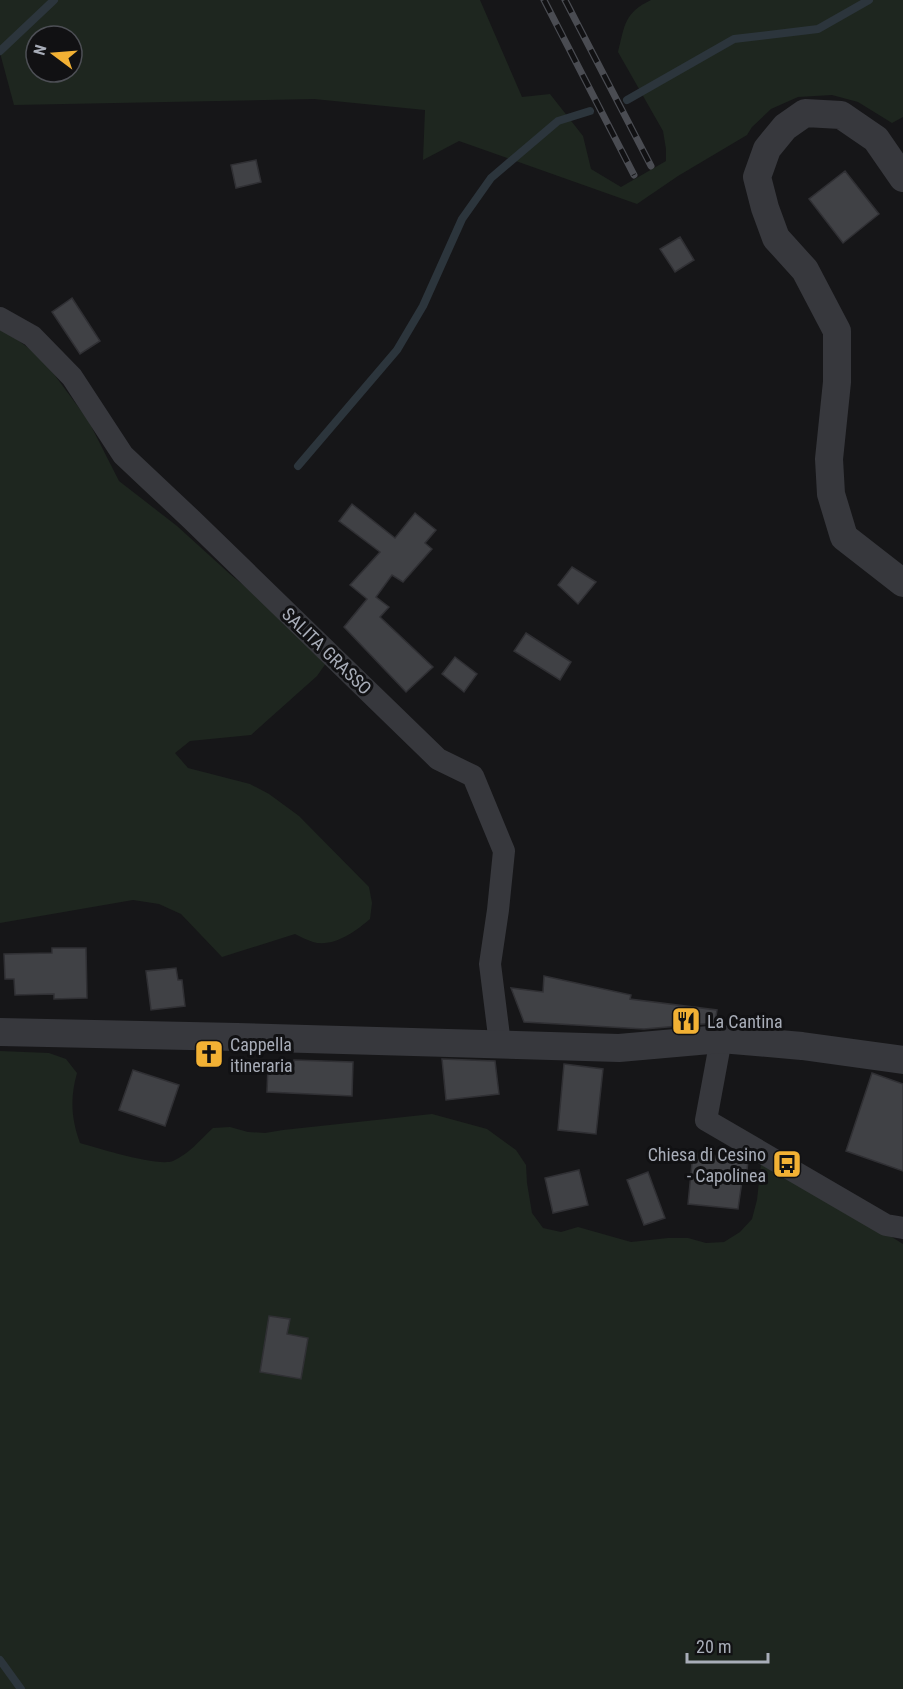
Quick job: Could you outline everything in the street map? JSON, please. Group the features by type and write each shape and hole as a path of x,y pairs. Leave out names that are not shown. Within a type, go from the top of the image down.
{"street":[{"path":"903,178 876,139 841,115 806,113 785,127 767,149 757,177 776,238 805,270 837,331 837,382 829,459 831,494 844,537 903,583"},
{"name":"SALITA GRASSO","path":"0,318 32,336 72,377 123,455 438,759 473,776 504,851 490,964 500,1044"},
{"path":"0,1032 237,1036 619,1048 721,1040 802,1046 903,1060"},
{"path":"721,1040 706,1120 886,1225 903,1228"}],"shaded area":[{"path":"0,0 480,0 522,97 550,94 583,136 591,169 621,187 666,161 663,131 618,52 627,21 642,5 651,0 903,0 903,117 892,123 858,102 832,95 798,97 771,109 747,135 678,176 637,204 459,141 423,160 425,110 314,99 14,105 0,53"},
{"path":"0,327 42,358 88,420 119,481 177,526 231,575 331,656 317,676 251,735 190,741 175,753 188,768 250,784 269,794 299,816 369,887 372,903 370,919 351,933 328,943 311,941 295,934 222,957 181,914 159,904 133,900 0,923"},
{"path":"0,1051 49,1053 66,1059 77,1073 72,1108 80,1143 141,1159 173,1161 189,1151 213,1128 230,1127 248,1132 265,1133 432,1114 487,1129 516,1150 526,1165 532,1213 543,1228 561,1232 578,1227 631,1242 688,1238 706,1243 724,1242 740,1232 752,1219 757,1200 761,1164 903,1244 903,1689 0,1689"}],"building":[{"path":"256,160 261,182 236,188 231,165"},
{"path":"845,171 879,214 843,243 809,199"},
{"path":"680,237 694,260 675,272 660,249"},
{"path":"72,298 100,341 80,354 52,312"},
{"path":"352,504 395,538 415,513 436,530 425,543 432,549 403,582 392,575 376,597 389,607 380,617 433,667 406,692 344,627 367,599 350,585 380,552 339,521"},
{"path":"572,567 596,582 578,604 558,585"},
{"path":"526,633 571,662 560,680 514,651"},
{"path":"455,657 477,674 464,692 442,674"},
{"path":"52,948 86,948 87,998 54,999 54,994 15,995 14,979 5,979 4,954 52,953"},
{"path":"176,968 178,980 182,980 185,1006 151,1010 146,971"},
{"path":"544,976 631,995 630,999 717,1010 715,1023 644,1029 524,1022 511,988 543,992"},
{"path":"442,1059 495,1061 499,1094 446,1100"},
{"path":"294,1060 353,1062 352,1096 267,1092 268,1065 294,1066"},
{"path":"564,1064 603,1069 596,1134 558,1130"},
{"path":"133,1070 179,1085 165,1126 119,1110"},
{"path":"872,1073 903,1084 903,1171 846,1151"},
{"path":"693,1153 748,1160 746,1181 742,1181 738,1209 688,1204"},
{"path":"579,1170 588,1205 553,1213 545,1178"},
{"path":"648,1172 665,1218 644,1225 627,1180"},
{"path":"269,1316 290,1319 287,1334 308,1338 301,1379 260,1372"}],"waterway":[{"path":"0,51 54,0"},
{"path":"627,100 734,39 818,29 869,0"},
{"path":"298,466 397,350 423,306 462,219 491,178 558,121 590,111"},
{"path":"0,1660 21,1689"}],"railway":[{"path":"544,0 634,175"},
{"path":"565,0 651,166"}],"place":[{"name":"La Cantina","path":"686,1021"},
{"name":"Cappella itineraria","path":"209,1054"},
{"name":"Chiesa di Cesino - Capolinea","path":"787,1164"}]}
